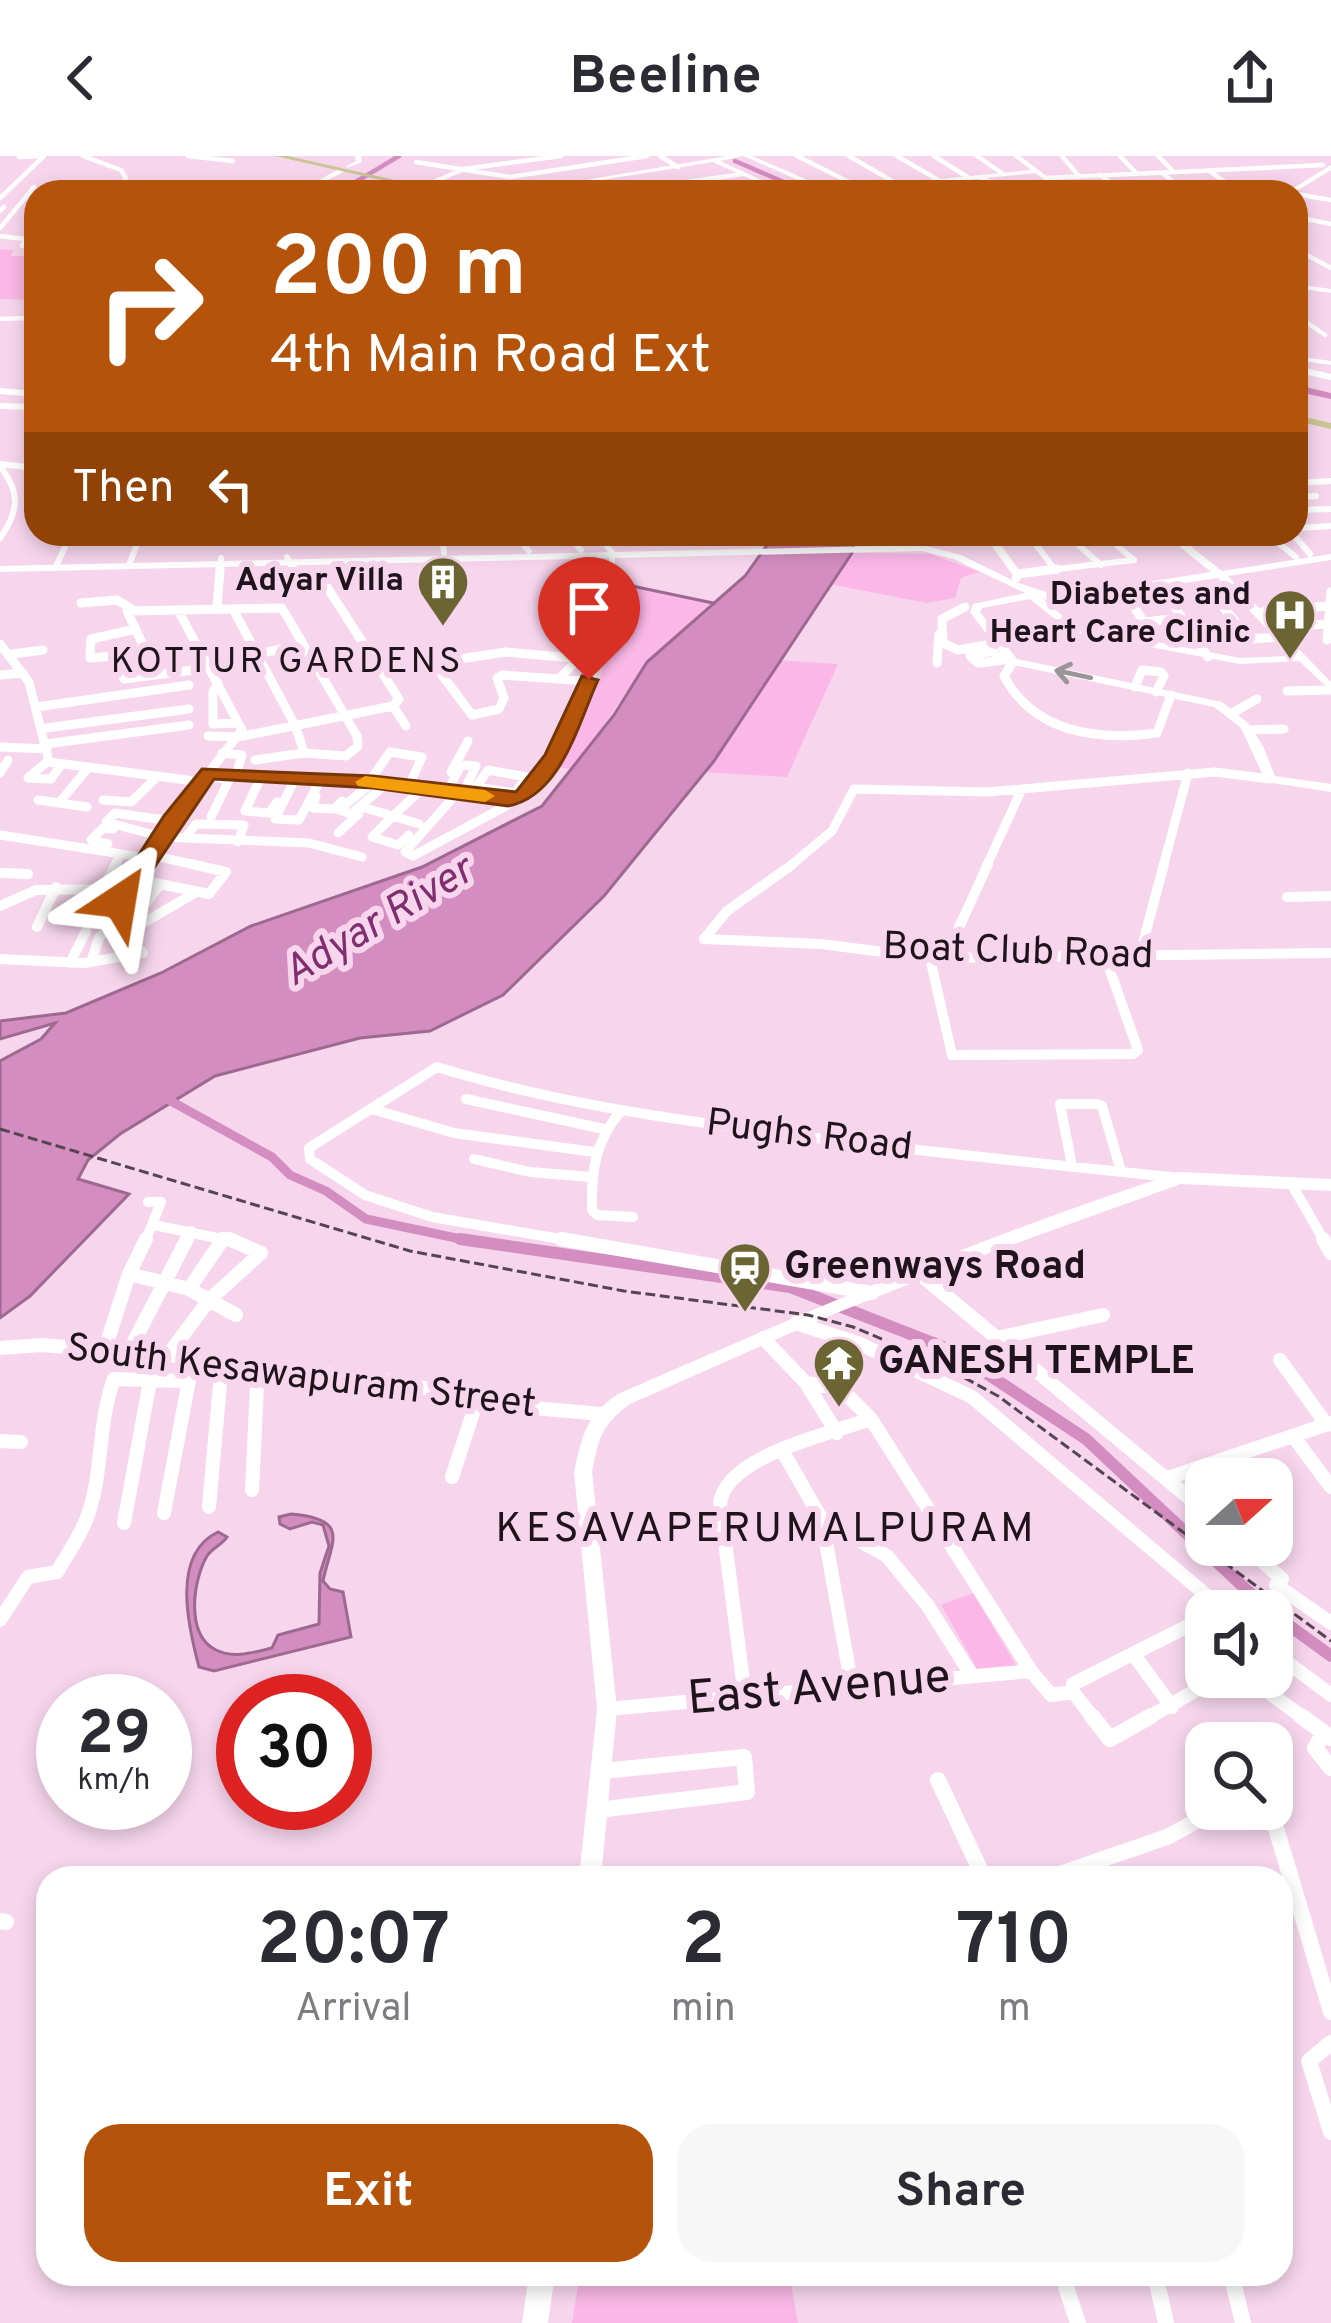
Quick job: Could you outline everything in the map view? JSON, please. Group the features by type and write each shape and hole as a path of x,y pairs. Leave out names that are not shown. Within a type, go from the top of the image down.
{"main road":[{"path":"278,156 322,162"},
{"path":"301,156 408,180"},
{"path":"350,169 359,162 358,156"},
{"path":"586,180 748,156 803,180"},
{"path":"586,180 748,156"},
{"path":"1016,156 1049,180"},
{"path":"709,159 758,180"},
{"path":"973,180 1037,171"},
{"path":"0,567 887,546 948,552 1058,599 1161,586 1296,556 1331,554"},
{"path":"996,546 1019,583 1064,626 1208,657 1258,662 1295,659"},
{"path":"1188,546 1222,572 1328,684"},
{"path":"1192,546 1264,611 1279,632"},
{"path":"287,559 615,551"},
{"path":"1019,583 1071,594 1331,554"},
{"path":"1331,554 1064,592 1019,583 969,607 1003,652 1234,712 1250,730 1270,779 1331,788"},
{"path":"0,567 130,563"},
{"path":"591,1866 607,1708 584,1472 590,1439 602,1414 652,1384 824,1311 1180,1178 1331,1184"},
{"path":"535,2323 540,2286"}],"street":[{"path":"19,157 44,156"},
{"path":"1,205 10,187 44,156"},
{"path":"83,156 121,170 125,180"},
{"path":"188,156 233,161"},
{"path":"426,156 416,162 510,177 647,156"},
{"path":"447,166 464,156"},
{"path":"438,180 464,169 561,156 594,164"},
{"path":"618,156 630,159"},
{"path":"660,156 677,166"},
{"path":"797,156 845,180"},
{"path":"849,156 890,180"},
{"path":"897,156 938,180"},
{"path":"934,156 973,180"},
{"path":"977,156 1004,174"},
{"path":"1062,156 1078,175"},
{"path":"1120,156 1136,173"},
{"path":"1158,156 1173,171"},
{"path":"1207,156 1222,169"},
{"path":"1245,156 1261,167"},
{"path":"1316,156 1327,166"},
{"path":"1046,178 1327,166"},
{"path":"325,180 350,169"},
{"path":"1208,170 1223,180"},
{"path":"1161,172 1171,180"},
{"path":"701,180 743,174"},
{"path":"1099,174 1107,180"},
{"path":"10,187 24,192"},
{"path":"0,232 24,200"},
{"path":"1,205 18,207"},
{"path":"1,205 11,215"},
{"path":"1308,377 1329,362"},
{"path":"1308,371 1331,378 1319,391"},
{"path":"0,392 24,393"},
{"path":"0,404 12,392"},
{"path":"0,465 19,497 18,513 0,538"},
{"path":"1308,496 1316,496"},
{"path":"56,564 65,546"},
{"path":"130,563 136,546"},
{"path":"443,546 443,553"},
{"path":"524,546 529,551"},
{"path":"577,546 581,550"},
{"path":"47,751 62,765 140,770 158,777 367,782 510,800 523,797 541,779 589,680 616,579 611,546"},
{"path":"1037,546 1056,571"},
{"path":"1080,546 1101,565"},
{"path":"1019,583 1056,571 1134,560 1118,546"},
{"path":"1283,546 1296,556"},
{"path":"1304,546 1310,554"},
{"path":"208,736 238,737 296,727 394,706 399,699 327,587 301,588 287,559"},
{"path":"217,608 220,560"},
{"path":"1161,586 1208,657"},
{"path":"1124,592 1144,622"},
{"path":"1327,640 1331,592"},
{"path":"81,603 117,600 132,609"},
{"path":"1264,611 1329,605"},
{"path":"1222,606 1251,639 1328,623"},
{"path":"969,607 942,619 943,643 958,650 1003,652"},
{"path":"937,662 941,616 969,607"},
{"path":"136,629 90,640 90,658 143,649 136,629 127,611 132,609 282,608 358,741 351,754 255,760"},
{"path":"232,609 296,727 304,754"},
{"path":"178,610 242,730 186,809"},
{"path":"1129,641 1144,622 1181,618"},
{"path":"0,644 13,654 46,728 47,751 28,778 51,779 62,765"},
{"path":"256,654 300,645"},
{"path":"13,654 43,650"},
{"path":"973,651 1003,652"},
{"path":"560,678 575,662 573,658 506,652 433,663 472,715 499,709 504,698 499,676 589,680"},
{"path":"1003,652 1009,688 1059,728 1114,738 1157,733 1171,694"},
{"path":"114,656 124,679 208,668"},
{"path":"1136,687 1142,670 1163,673 1156,692"},
{"path":"0,675 23,673"},
{"path":"218,682 213,692 213,724 238,723"},
{"path":"1287,691 1328,684"},
{"path":"38,707 189,686"},
{"path":"1234,712 1258,699"},
{"path":"394,706 406,726"},
{"path":"46,728 189,709"},
{"path":"0,747 47,751 189,725"},
{"path":"1250,730 1284,729"},
{"path":"408,754 417,736"},
{"path":"468,741 452,791 405,852 413,856 510,800"},
{"path":"222,753 242,755 236,776"},
{"path":"389,784 352,813 339,810 367,782 385,753 422,759 410,786"},
{"path":"0,773 8,760"},
{"path":"58,803 88,768"},
{"path":"527,776 515,793 476,787 488,770 527,776 541,779"},
{"path":"1139,958 1188,773"},
{"path":"945,958 1022,789 1188,773 1270,779"},
{"path":"103,800 131,802 158,777"},
{"path":"261,777 245,811 271,812 293,779"},
{"path":"0,959 91,962 143,953 114,922 113,913 171,821 212,779 227,779 213,814 186,809"},
{"path":"293,779 275,819 299,820 322,781"},
{"path":"322,781 313,808 335,809 367,782"},
{"path":"338,833 389,784"},
{"path":"423,788 372,837 398,845 452,791"},
{"name":"Boat Club Road","path":"1022,789 854,789 832,831 727,911 704,939 821,944 931,958 1331,953"},
{"path":"38,800 87,806"},
{"path":"365,808 419,824"},
{"path":"159,838 106,821 115,813 171,821"},
{"path":"238,842 251,818 280,825 273,843"},
{"path":"185,838 196,824 245,826"},
{"path":"0,906 20,895 56,887 134,883 209,894 226,872 91,840 106,827 159,838 313,840 362,857"},
{"path":"0,835 150,855"},
{"path":"93,907 121,854"},
{"path":"0,873 28,874"},
{"path":"126,933 193,894 134,883"},
{"path":"37,927 56,887"},
{"path":"120,901 147,902 158,887"},
{"path":"1287,897 1331,896"},
{"path":"91,962 99,938 114,922"},
{"path":"70,962 86,931"},
{"path":"931,958 952,1055 1133,1054 1138,1049 1106,959"},
{"name":"Pughs Road","path":"372,1109 428,1070 443,1068 527,1095 620,1112 1180,1178"},
{"path":"466,1099 604,1129"},
{"path":"1072,1166 1060,1104 1096,1104 1102,1106 1120,1172"},
{"path":"594,1152 499,1144 372,1109 314,1142 308,1154 316,1165 365,1195 433,1216 866,1296"},
{"path":"620,1112 604,1129 594,1152 593,1213 633,1217"},
{"path":"474,1159 530,1172 591,1177"},
{"path":"1292,1185 1331,1253"},
{"path":"104,1352 130,1274 161,1205 148,1202"},
{"path":"154,1225 224,1237 261,1253 209,1300 169,1355"},
{"path":"128,1353 191,1231"},
{"path":"189,1289 224,1237"},
{"path":"130,1274 189,1289 236,1315"},
{"path":"920,1274 1185,1493"},
{"path":"997,1338 1103,1315"},
{"path":"796,1323 880,1352 972,1397 1201,1590"},
{"path":"763,1338 806,1383 837,1433"},
{"name":"South Kesawapuram Street","path":"0,1348 41,1345 169,1355 394,1381 477,1401 602,1414"},
{"path":"164,1513 193,1359"},
{"path":"1168,1478 1329,1424 1280,1360"},
{"path":"209,1507 222,1362"},
{"path":"252,1490 258,1365"},
{"path":"0,1620 28,1576 57,1572 82,1529 96,1476 100,1411 114,1379 186,1381"},
{"path":"124,1523 150,1381"},
{"path":"806,1383 840,1388 871,1418 1030,1671 1051,1694 1072,1692"},
{"path":"452,1477 477,1401"},
{"path":"745,1696 722,1487 740,1467 871,1418"},
{"path":"1293,1436 1331,1487"},
{"path":"0,1441 21,1442"},
{"path":"783,1452 823,1520 852,1687"},
{"path":"823,1520 887,1556 928,1606 972,1676"},
{"path":"1267,1566 1282,1579 1276,1585 1331,1623"},
{"path":"1185,1629 1073,1684 1072,1692 1106,1739 1186,1698"},
{"path":"1134,1655 1172,1707"},
{"path":"1293,1667 1331,1695"},
{"name":"East Avenue","path":"607,1708 1030,1671"},
{"path":"1277,1698 1328,1735 1315,1748 1331,1768"},
{"path":"598,1810 747,1792 744,1757 602,1771"},
{"path":"938,1780 978,1866"},
{"path":"1082,1866 1185,1829"},
{"path":"1276,1830 1287,1866"},
{"path":"1293,1885 1331,2012"},
{"path":"1331,2043 1317,2050 1309,2062 1331,2132"},
{"path":"1158,2286 1166,2323"},
{"path":"1235,2286 1243,2323"},
{"path":"1066,2287 1078,2323"}],"shaded area":[{"path":"0,249 13,250 11,256 24,256 24,300 0,299"},
{"path":"852,553 931,554 979,572 961,578 955,598 927,603 829,584"},
{"path":"621,584 713,601 647,662 574,769 560,768 601,676"},
{"path":"771,660 838,664 787,777 701,772"},
{"path":"973,1593 1017,1667 979,1672 941,1605"},
{"path":"578,2286 791,2286 798,2323 572,2323"}],"water":[{"name":"Adyar River","path":"766,546 853,546 714,761 604,896 503,995 430,1031 360,1038 215,1076 120,1134 88,1160 78,1179 129,1194 30,1296 0,1318 0,1061 41,1039 55,1023 0,1039 0,1021 66,1013 161,973 251,926 422,867 542,806 614,715 647,662 745,576"},
{"path":"291,1514 330,1527 332,1544 323,1581 330,1589 343,1592 351,1637 214,1671 199,1667 188,1612 188,1574 203,1542 218,1532 227,1537 207,1556 196,1592 196,1620 206,1643 223,1653 252,1653 272,1648 278,1635 319,1624 320,1573 329,1546 323,1525 312,1522 290,1529 280,1524 279,1517"}],"waterway":[{"path":"359,180 399,156"},
{"path":"735,161 779,180"},
{"path":"1308,391 1331,396"},
{"path":"632,586 713,603"},
{"path":"160,1095 272,1157 290,1175 326,1191 366,1219 463,1239"},
{"path":"463,1239 790,1287 951,1350 1086,1439 1247,1590"},
{"path":"463,1239 475,1242"},
{"path":"1293,1628 1331,1656"}],"railway":[{"path":"0,1129 410,1251 624,1291 808,1315 853,1327 930,1359 998,1396 1331,1641"}],"slow traffic":[{"path":"365,782 485,796"}],"place":[{"name":"Adyar Villa","path":"443,628"},
{"name":"Diabetes and Heart Care Clinic","path":"1290,661"},
{"name":"Greenways Road","path":"745,1314"},
{"name":"GANESH TEMPLE","path":"839,1409"}],"district":[{"name":"KOTTUR GARDENS","path":"287,663"},
{"name":"KESAVAPERUMALPURAM","path":"766,1530"}],"route":[{"path":"120,901 171,821 209,773 373,782 508,800 523,797 537,785 554,755 589,680"}]}
